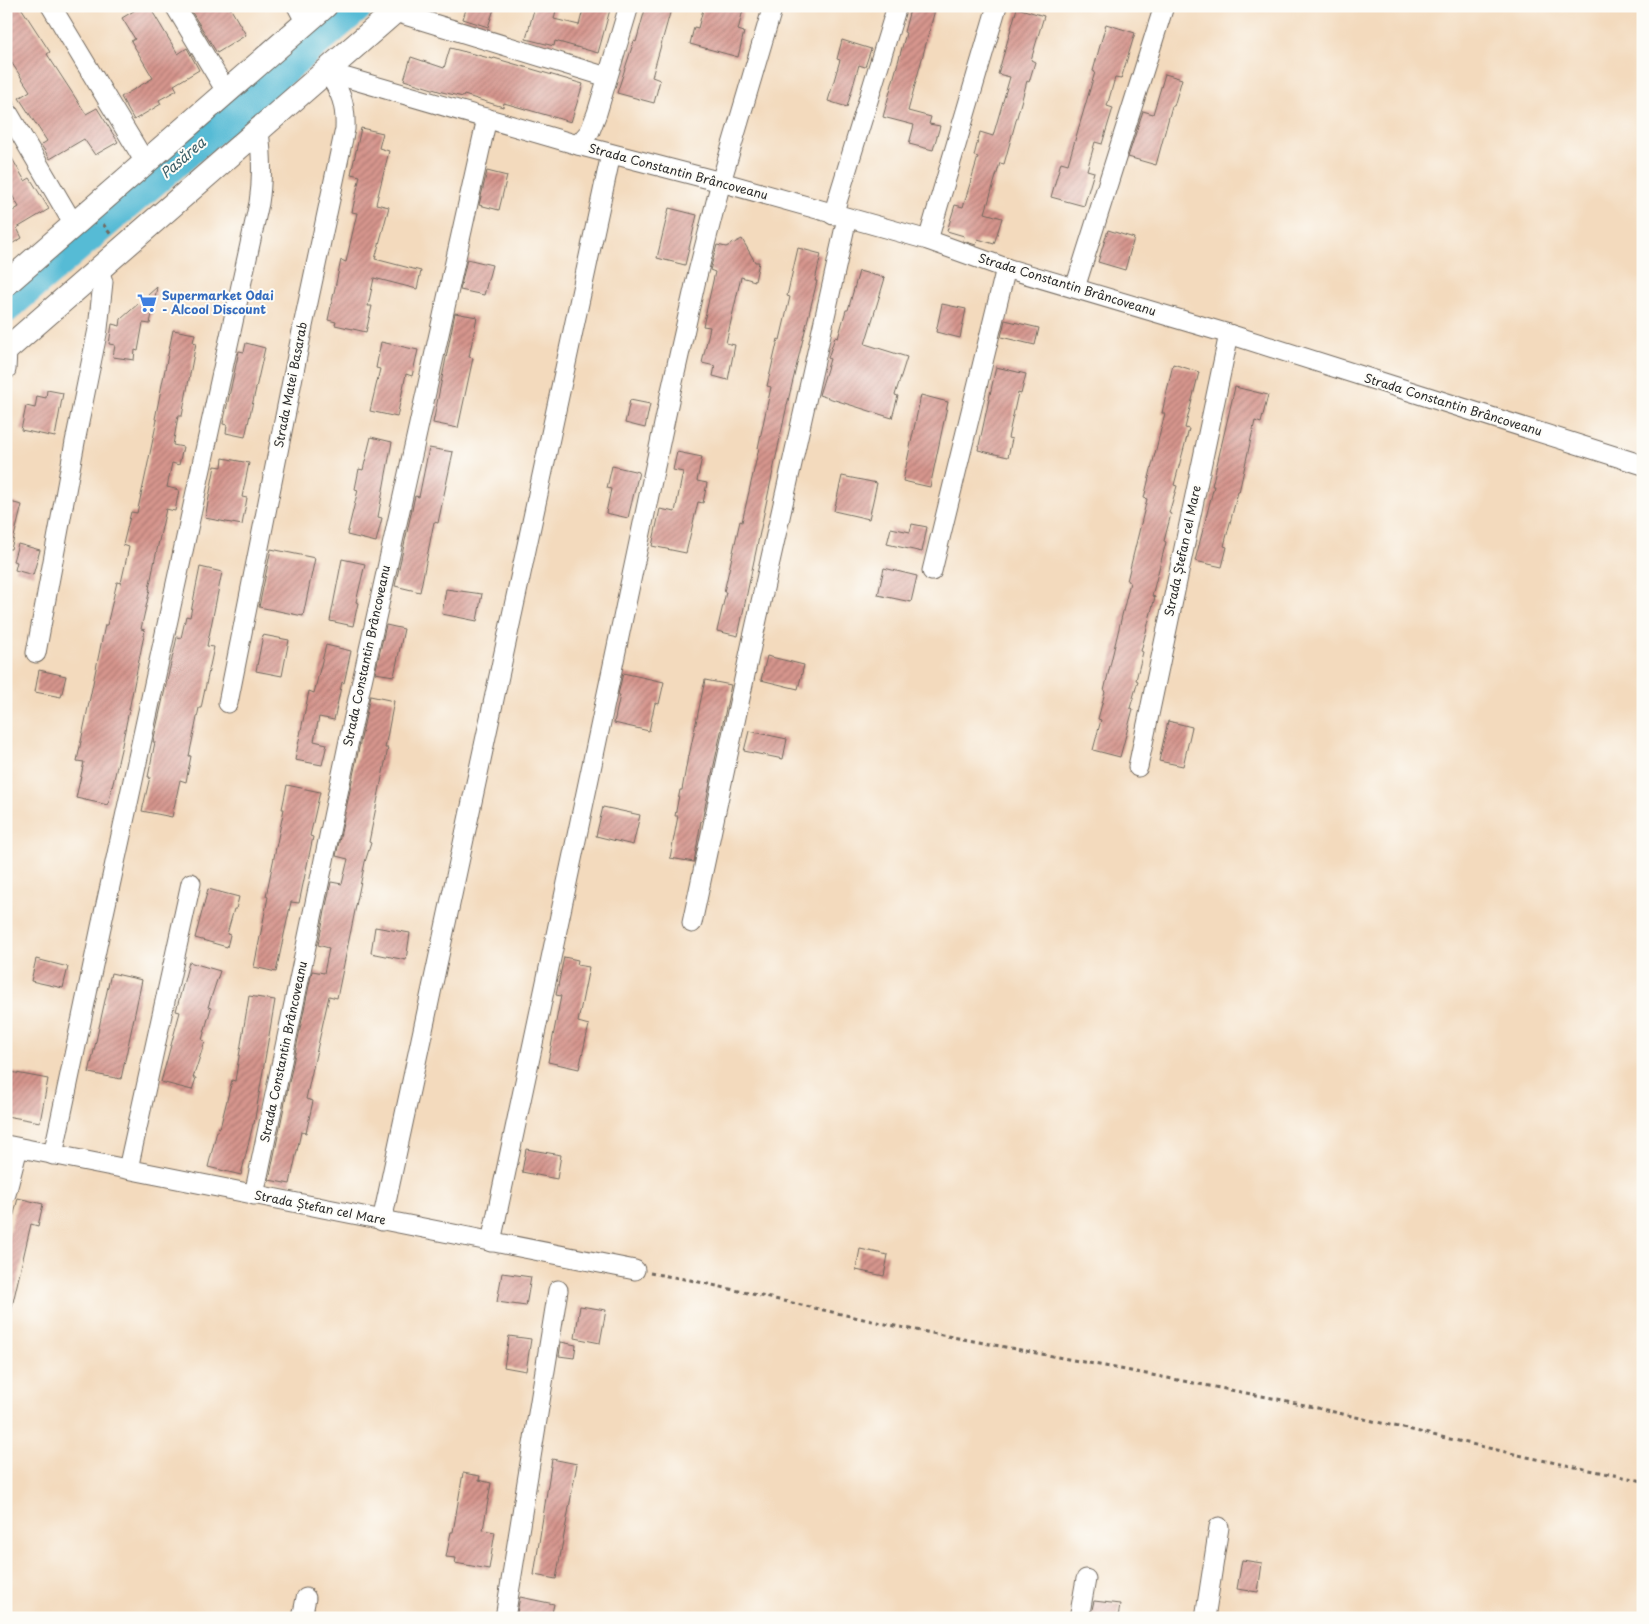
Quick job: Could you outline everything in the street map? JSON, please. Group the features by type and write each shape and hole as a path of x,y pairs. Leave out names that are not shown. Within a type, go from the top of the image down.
{"street":[{"path":"51,6 145,162"},
{"path":"175,6 226,92"},
{"path":"6,284 226,92 302,14 325,6"},
{"path":"578,145 590,131 629,6"},
{"path":"491,1242 696,280 721,182 772,6"},
{"path":"692,923 840,216 897,6"},
{"path":"928,240 997,6"},
{"path":"1076,288 1164,6"},
{"path":"6,370 8,363 7,350 398,9 607,77"},
{"name":"Strada Constantin Brâncoveanu","path":"327,72 578,145 721,182 928,240 1006,268 1229,334 1643,465"},
{"name":"Strada Matei Basarab","path":"228,703 301,336 345,129 346,112 342,98 337,86 327,72"},
{"path":"6,109 82,217"},
{"name":"Strada Constantin Brâncoveanu","path":"254,1195 352,726 486,118"},
{"path":"53,1155 259,203 263,165 260,131"},
{"path":"382,1221 611,154"},
{"path":"932,572 1006,268"},
{"path":"36,653 98,329 103,282 99,270"},
{"name":"Strada Ștefan cel Mare","path":"1138,768 1229,334"},
{"path":"128,1169 191,883"},
{"path":"6,1194 12,1146"},
{"name":"Strada Ștefan cel Mare","path":"12,1146 635,1270"},
{"path":"505,1618 558,1290"},
{"path":"1205,1618 1220,1527"},
{"path":"1079,1618 1086,1579"},
{"path":"302,1618 306,1598"}],"path":[{"path":"82,217 122,250"},
{"path":"635,1270 690,1280 890,1326 1283,1400 1527,1457 1643,1481"}],"building":[{"path":"6,6 20,6 50,52 47,54 86,114 97,108 118,142 95,155 84,139 50,159 41,145 47,141 19,98 30,91 6,54"},
{"path":"142,6 149,6 178,54 187,48 199,70 174,85 177,90 159,100 161,104 134,120 121,97 153,78 131,41 135,39 122,18"},
{"path":"188,6 229,6 246,35 217,53"},
{"path":"467,6 495,6 488,27 463,19"},
{"path":"535,6 557,6 554,19 579,25 584,6 611,6 598,53 555,41 554,46 526,39"},
{"path":"646,6 672,6 652,77 660,80 654,103 617,93 634,41 636,42"},
{"path":"704,6 744,6 738,30 744,32 738,57 690,44 694,27 698,28"},
{"path":"911,6 921,6 935,10 908,111 931,117 929,124 940,126 933,150 909,144 914,125 883,117 906,33 904,32"},
{"path":"1017,8 1044,16 1031,60 1035,62 1029,82 1027,81 1004,164 1000,163 985,213 1002,218 994,244 978,239 976,245 963,241 964,236 947,231 955,205 963,207 978,157 974,156 980,132 993,136 1010,77 998,74"},
{"path":"1106,24 1135,33 1121,79 1115,78 1107,106 1113,108 1102,144 1095,142 1087,170 1094,172 1084,206 1051,197 1061,162 1068,164 1095,72 1093,71"},
{"path":"842,40 871,49 865,67 859,65 847,107 828,101 840,60 837,59"},
{"path":"450,48 494,58 583,84 571,122 504,103 503,107 464,95 463,97 442,92 404,80 411,57 444,68"},
{"path":"1165,74 1182,79 1174,106 1172,106 1156,165 1128,157 1143,111 1153,114"},
{"path":"361,128 383,133 379,148 389,151 376,204 389,207 375,259 421,271 417,289 374,278 368,306 372,306 366,332 335,325 336,322 328,320 341,260 346,262 357,213 352,212 360,176 351,174"},
{"path":"6,148 25,181 30,178 49,209 17,228 22,238 6,247 6,211 8,214 19,207 6,185"},
{"path":"487,171 507,176 499,210 479,205"},
{"path":"669,208 697,215 685,265 657,258"},
{"path":"1108,230 1134,238 1125,270 1098,262"},
{"path":"742,239 755,262 759,262 755,281 741,277 726,343 735,345 728,380 713,376 715,366 702,363 710,327 703,326 715,272 710,270 717,245 726,247"},
{"path":"798,248 821,254 815,281 817,281 787,405 738,636 717,631 740,521 742,522 759,448 771,387 767,386 790,297 787,296"},
{"path":"467,259 492,265 484,295 460,290"},
{"path":"859,271 885,278 865,344 907,357 895,395 898,396 892,418 819,395 830,359 828,358 835,337 838,338 846,310 848,310"},
{"path":"157,287 150,324 143,323 138,351 135,350 134,360 113,357 115,345 109,344 112,324 120,326 121,319"},
{"path":"942,304 966,309 960,338 936,332"},
{"path":"455,313 477,317 469,357 473,358 458,428 433,423"},
{"path":"1005,320 1039,328 1035,345 1001,337"},
{"path":"173,330 195,334 193,342 196,343 182,416 178,416 173,445 183,447 179,465 172,463 167,487 179,490 175,511 166,509 141,629 145,630 108,805 76,798 84,762 77,761 105,625 107,625 117,582 121,583 129,547 123,545 131,512 137,513 144,482"},
{"path":"381,342 418,350 412,376 406,374 397,417 370,411 380,369 376,368"},
{"path":"246,343 265,348 245,437 226,433 227,425 223,424 239,351 244,352"},
{"path":"1173,364 1199,372 1185,428 1189,429 1174,485 1177,486 1169,513 1171,514 1164,541 1166,542 1152,596 1155,597 1141,651 1143,652 1136,680 1138,681 1130,708 1133,709 1120,757 1093,750 1101,720 1098,719 1104,691 1130,582 1127,581 1147,499 1144,498 1165,413 1162,413"},
{"path":"996,367 1026,374 1021,394 1018,393 1008,438 1012,439 1008,457 978,450"},
{"path":"1235,387 1268,395 1261,423 1255,421 1239,492 1224,546 1227,547 1222,567 1195,561 1214,486 1212,486"},
{"path":"47,390 63,393 55,437 21,430 26,406 35,408 37,396 46,398"},
{"path":"921,395 948,402 930,487 903,481"},
{"path":"630,400 650,404 645,428 625,423"},
{"path":"371,437 392,442 378,517 382,518 376,542 347,535 358,490 355,489 359,469 363,470"},
{"path":"429,448 453,452 438,523 434,522 420,592 395,586 415,496 419,497"},
{"path":"677,452 702,457 697,481 707,483 703,503 698,502 686,553 652,546 660,509 675,512 683,472 673,470"},
{"path":"223,458 249,463 242,497 247,498 242,525 205,518 215,466 222,467"},
{"path":"612,466 639,472 628,518 606,513 611,489 607,488"},
{"path":"842,476 877,483 869,519 834,511"},
{"path":"6,501 22,505 11,549 6,549"},
{"path":"912,524 927,527 922,552 887,544 891,528 910,532"},
{"path":"18,544 40,550 33,575 15,570 17,562 13,561"},
{"path":"271,549 315,558 303,616 259,607"},
{"path":"342,559 365,564 356,602 358,603 353,626 330,621"},
{"path":"200,567 222,572 207,646 214,647 189,756 191,756 186,782 180,780 172,817 142,811 150,777 148,777 155,742 153,742 177,637 181,638 186,616 190,617"},
{"path":"884,568 917,576 911,602 878,595"},
{"path":"446,589 482,594 477,621 442,614"},
{"path":"386,625 404,629 394,676 375,673"},
{"path":"263,635 289,640 282,676 256,671"},
{"path":"326,645 351,651 334,720 319,717 314,741 327,744 322,765 295,760 309,691 314,693"},
{"path":"767,656 804,665 798,689 761,680"},
{"path":"39,670 66,676 61,697 35,692"},
{"path":"623,673 664,682 659,704 655,703 649,731 614,723"},
{"path":"705,680 731,685 701,821 694,862 670,858 678,816 675,816 680,790 682,790"},
{"path":"370,696 394,701 385,748 388,748 369,842 371,843 365,862 337,998 329,996 306,1099 313,1101 306,1133 301,1132 290,1184 269,1180 312,971 324,973 329,948 318,945 331,882 342,884 348,859 336,856"},
{"path":"1168,721 1192,727 1183,766 1159,761"},
{"path":"749,731 787,739 783,759 744,751"},
{"path":"287,785 320,792 310,836 313,837 299,903 291,902 276,972 254,967"},
{"path":"603,807 640,815 633,845 596,836"},
{"path":"208,889 239,897 227,934 230,935 227,947 195,938"},
{"path":"375,927 410,933 406,960 371,953"},
{"path":"564,957 578,960 577,965 589,967 578,1022 589,1025 579,1069 548,1062 561,996 556,995"},
{"path":"36,959 68,967 63,988 31,981"},
{"path":"189,962 220,971 208,1007 211,1008 202,1040 205,1041 193,1078 196,1078 192,1090 161,1082 180,1012 176,1011"},
{"path":"111,973 142,980 121,1079 89,1073"},
{"path":"249,996 275,1000 254,1124 241,1175 208,1167 232,1080 235,1081"},
{"path":"11,1072 48,1079 40,1122 6,1116 6,1098"},
{"path":"526,1149 561,1155 557,1179 522,1172"},
{"path":"18,1198 43,1204 38,1226 31,1224 11,1311 6,1310 6,1238 8,1238"},
{"path":"860,1249 888,1255 884,1276 856,1270"},
{"path":"502,1273 531,1277 526,1306 497,1302"},
{"path":"580,1306 606,1310 600,1343 575,1338"},
{"path":"509,1336 531,1339 526,1371 504,1367"},
{"path":"561,1342 576,1345 574,1358 559,1356"},
{"path":"552,1459 577,1464 556,1579 534,1575"},
{"path":"463,1473 480,1476 479,1480 491,1483 483,1530 495,1532 489,1569 455,1563 456,1558 446,1557 451,1532 453,1532"},
{"path":"1242,1560 1262,1563 1258,1592 1237,1589"},
{"path":"520,1597 554,1604 551,1618 516,1618"},
{"path":"1094,1601 1120,1604 1118,1618 1090,1618"}],"waterway":[{"name":"Pasărea","path":"6,309 360,6"}],"place":[{"name":"Supermarket Odai - Alcool Discount","path":"147,303"}]}
